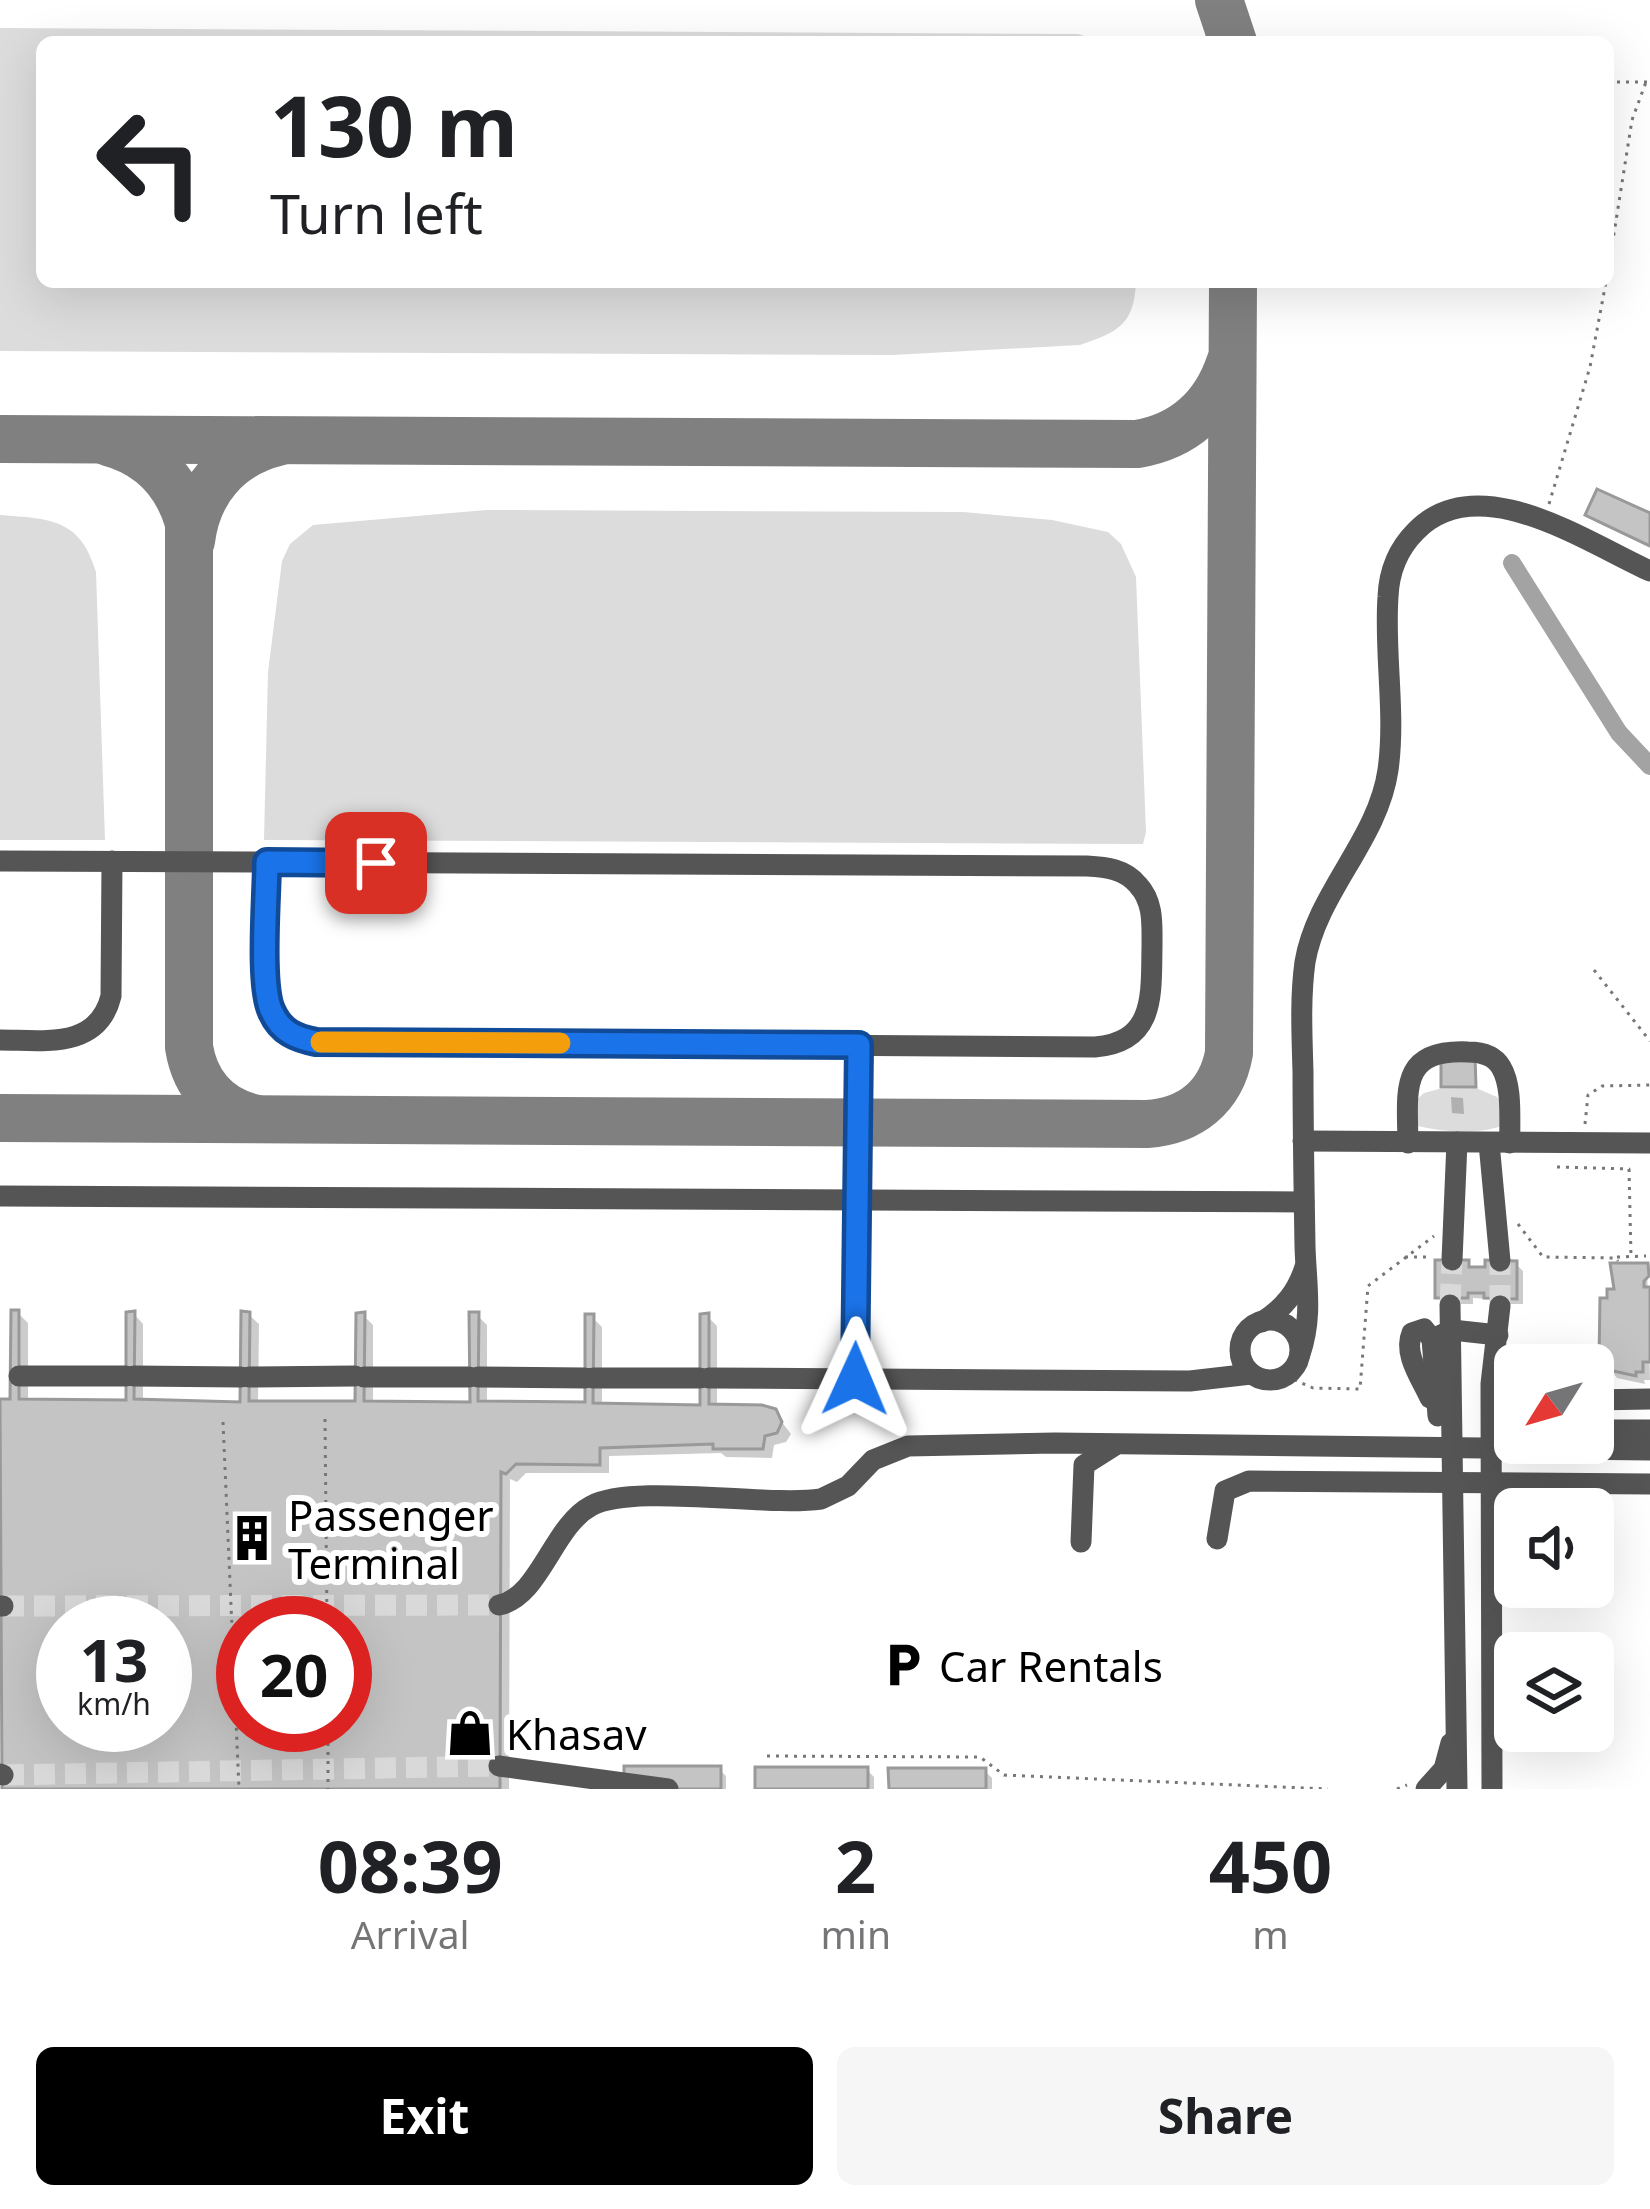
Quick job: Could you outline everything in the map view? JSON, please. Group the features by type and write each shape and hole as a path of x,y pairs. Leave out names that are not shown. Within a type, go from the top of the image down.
{"street":[{"path":"1305,1266 1293,1294 1243,1338 1243,1364 1268,1380 1286,1376 1300,1354 1309,1321 1303,1141 1306,960 1319,918 1378,806 1388,774 1388,597 1397,556 1424,523 1458,506 1500,506 1650,572"},
{"path":"0,861 112,862 267,862 1087,866 1122,872 1145,893 1152,926 1151,1000 1142,1023 1121,1041 1095,1046 316,1042 295,1037 279,1024 267,997 267,862"},
{"path":"0,1040 74,1038 105,1013 111,996 112,862"},
{"path":"855,1379 859,1045"},
{"path":"1408,1143 1414,1072 1432,1053 1481,1052 1501,1068 1507,1082 1499,1143 1501,1261"},
{"path":"1303,1141 1650,1143"},
{"path":"1451,1260 1457,1142"},
{"path":"0,1196 1304,1202"},
{"path":"1450,1305 1442,1335 1453,1482 1456,1789"},
{"path":"1492,1789 1491,1384 1500,1306"},
{"path":"1262,1322 1290,1327 1300,1354"},
{"path":"1447,1430 1410,1354 1408,1340 1424,1329 1442,1335 1498,1335"},
{"path":"10,1376 1190,1381 1251,1373"},
{"path":"1614,1400 1650,1399"},
{"path":"499,1605 520,1595 570,1524 595,1503 638,1498 821,1499 836,1494 873,1460 908,1446 1116,1445 1447,1430 1492,1447"},
{"path":"1614,1430 1650,1430"},
{"path":"1081,1542 1084,1465 1116,1445"},
{"path":"1614,1448 1650,1450"},
{"path":"1217,1539 1221,1501 1225,1491 1237,1483 1650,1484"},
{"path":"1426,1789 1444,1769 1457,1700"},
{"path":"500,1766 668,1789"}],"path":[{"path":"1614,82 1648,82 1632,121 1614,234"},
{"path":"1543,522 1589,367 1605,288"},
{"path":"1594,970 1650,1041"},
{"path":"1585,1123 1588,1095 1602,1086 1650,1085"},
{"path":"1557,1167 1629,1168 1631,1256"},
{"path":"1286,1376 1313,1388 1360,1389 1367,1286 1441,1231"},
{"path":"1616,1258 1646,1256"},
{"path":"325,1419 327,1596"},
{"path":"223,1422 239,1789"},
{"path":"328,1752 328,1789"},
{"path":"767,1756 980,1756 1004,1775 1328,1789"}],"shaded area":[{"path":"0,28 1084,36 36,36 36,288 1136,288 1122,325 1080,345 892,355 0,351"},
{"path":"486,510 963,512 1052,520 1108,532 1121,544 1136,577 1143,844 264,840 268,672 282,561 290,544 313,525"},
{"path":"0,515 48,521 72,531 96,572 105,840 0,840"},
{"path":"1476,1088 1497,1097 1505,1108 1501,1126 1458,1132 1415,1125 1414,1102 1424,1093"}],"building":[{"path":"1597,489 1650,513 1650,546 1585,515"},
{"path":"1441,1056 1475,1056 1476,1087 1441,1087"},
{"path":"1435,1260 1469,1260 1469,1267 1485,1267 1485,1260 1517,1261 1517,1299 1484,1298 1484,1293 1435,1298"},
{"path":"1610,1263 1648,1263 1644,1287 1650,1287 1650,1362 1643,1362 1643,1372 1636,1376 1614,1371 1614,1344 1599,1344 1600,1298 1607,1298 1607,1289 1614,1289"},
{"name":"Passenger Terminal","path":"11,1310 19,1310 19,1399 126,1400 126,1312 135,1311 134,1399 240,1402 241,1311 250,1312 249,1401 355,1401 356,1313 365,1312 364,1401 470,1402 469,1312 479,1312 478,1401 585,1402 585,1314 594,1314 593,1403 700,1405 700,1314 709,1313 709,1404 762,1405 776,1409 782,1422 777,1433 765,1436 763,1449 713,1449 713,1444 600,1448 600,1465 516,1464 506,1474 501,1472 500,1789 2,1789 0,1399 10,1399"},
{"path":"624,1766 721,1766 721,1789 624,1789"},
{"path":"755,1767 868,1767 868,1789 755,1789"},
{"path":"888,1768 986,1768 986,1789 889,1789"}],"waterway":[{"path":"1512,563 1619,733 1650,766"}],"taxiway":[{"path":"1219,0 1231,36"},
{"path":"0,1118 1147,1124 1190,1112 1219,1082 1229,1053 1233,288"},
{"path":"0,439 1137,444 1169,434 1196,417 1216,394 1230,363"},
{"path":"108,442 137,453 160,471 177,494 189,523 189,1047 197,1073 211,1094 231,1110 257,1119"},
{"path":"191,541 200,506 218,477 244,456 278,442"}],"tunnel":[{"path":"1450,1305 1452,1260"},
{"path":"1500,1261 1500,1306"},
{"path":"3,1606 499,1605"},
{"path":"3,1775 499,1766"}],"slow traffic":[{"path":"321,1042 560,1043"}],"place":[{"name":"Passenger Terminal","path":"252,1538"},
{"name":"Car Rentals","path":"903,1665"},
{"name":"Khasav","path":"470,1733"}],"route":[{"path":"376,863 267,862 268,1006 295,1037 316,1042 859,1045 855,1379"}]}
